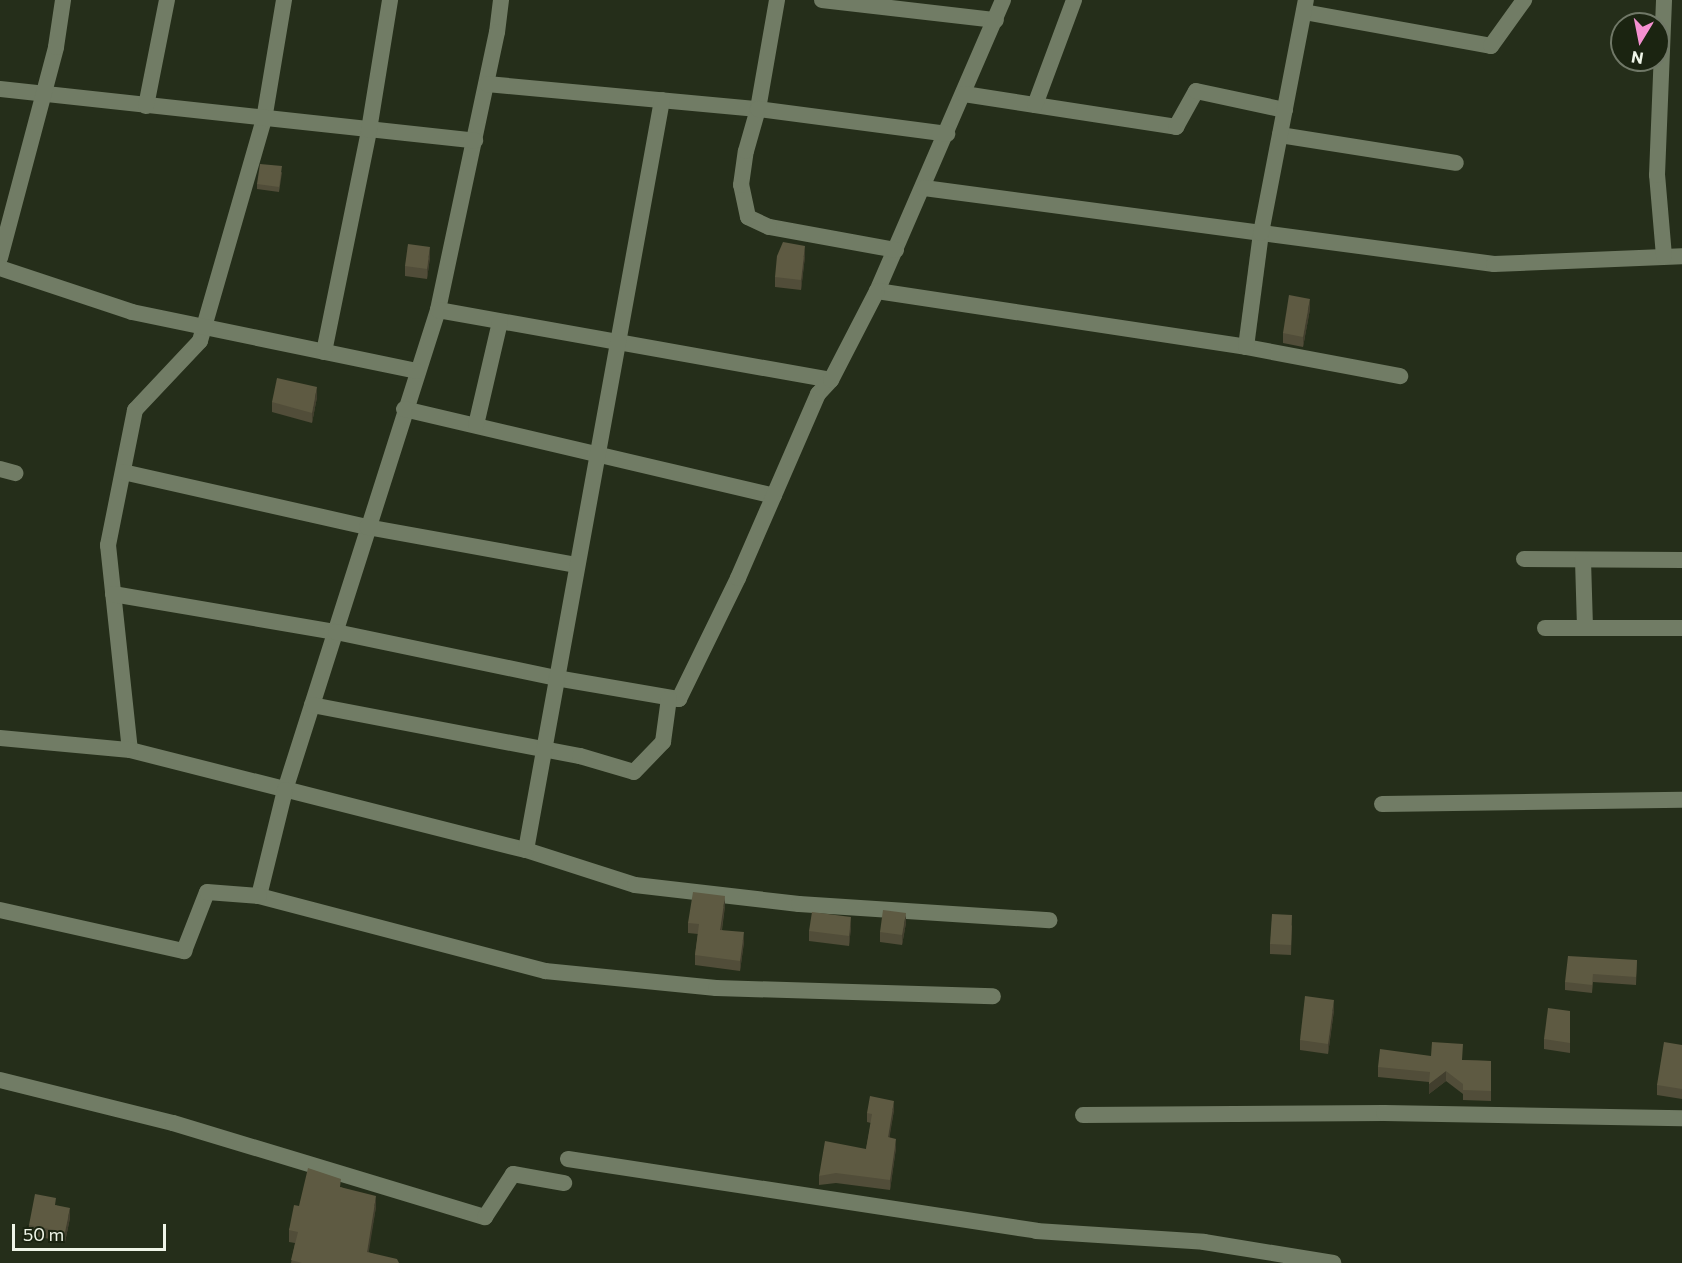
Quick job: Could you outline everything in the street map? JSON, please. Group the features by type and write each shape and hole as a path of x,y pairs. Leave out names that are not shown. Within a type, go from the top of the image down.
{"street":[{"path":"0,258 44,94 63,0"},
{"path":"146,106 166,0"},
{"path":"130,750 108,546 135,410 200,341 264,119 284,0"},
{"path":"324,352 369,130 390,0"},
{"path":"259,896 285,790 404,409 438,310 487,84 501,0"},
{"path":"777,0 758,109 746,150 741,185 748,217 769,227 896,250"},
{"path":"822,0 996,20"},
{"path":"113,594 336,632 556,678 679,699 701,658 818,394 831,380 877,291 924,188 1003,0"},
{"path":"1035,105 1074,0"},
{"path":"1246,347 1262,233 1305,6 1491,46 1524,0"},
{"path":"1664,0 1657,175 1664,256"},
{"path":"487,84 758,109 947,134"},
{"path":"0,89 475,141"},
{"path":"964,94 1176,127 1196,91 1285,110"},
{"path":"526,850 615,344 662,100"},
{"path":"1281,135 1456,163"},
{"path":"924,188 1494,264 1682,256"},
{"path":"0,268 132,312 417,371"},
{"path":"877,291 1246,347 1400,376"},
{"path":"438,310 615,344 831,380"},
{"path":"476,425 500,322"},
{"path":"404,409 774,496"},
{"path":"123,472 367,527 576,565"},
{"path":"1524,559 1682,560"},
{"path":"1583,560 1585,628"},
{"path":"1545,628 1682,628"},
{"path":"312,705 543,749 634,772 663,742 669,699"},
{"path":"0,738 130,750 526,850 635,885 799,904 1049,920"},
{"path":"1382,804 1682,800"},
{"path":"0,910 184,951 207,892 259,896 545,971 716,988 993,996"},
{"path":"0,1080 173,1123 484,1217 513,1174 564,1183"},
{"path":"1083,1115 1384,1113 1682,1118"},
{"path":"568,1159 1036,1231 1204,1242 1244,1256 1333,1263"}],"building":[{"path":"260,164 282,166 279,187 257,184"},
{"path":"783,242 805,246 801,280 775,277 777,256"},
{"path":"408,244 430,247 427,269 405,266"},
{"path":"1289,295 1310,299 1303,337 1283,333"},
{"path":"277,378 317,387 312,413 272,402"},
{"path":"693,892 725,896 720,930 744,932 740,961 695,955 699,924 688,923"},
{"path":"883,910 906,913 902,935 880,932"},
{"path":"812,912 851,917 849,936 809,931"},
{"path":"1272,914 1292,915 1291,945 1270,944"},
{"path":"1568,956 1637,960 1636,977 1593,974 1592,985 1565,982"},
{"path":"1305,996 1334,1000 1328,1044 1300,1040"},
{"path":"1548,1008 1570,1011 1570,1043 1544,1039"},
{"path":"1432,1042 1463,1044 1462,1060 1491,1061 1491,1091 1463,1090 1463,1084 1446,1071 1429,1084 1430,1072 1378,1067 1380,1049 1431,1056"},
{"path":"1664,1042 1682,1045 1682,1089 1657,1085"},
{"path":"870,1096 894,1101 888,1137 896,1139 890,1180 836,1173 819,1176 825,1141 866,1149 872,1114 867,1113"},
{"path":"308,1168 341,1179 340,1187 376,1196 367,1252 397,1259 399,1263 302,1263 291,1260 298,1232 289,1230 294,1205 299,1206"},
{"path":"35,1194 56,1198 55,1205 70,1208 65,1232 29,1225"}]}
